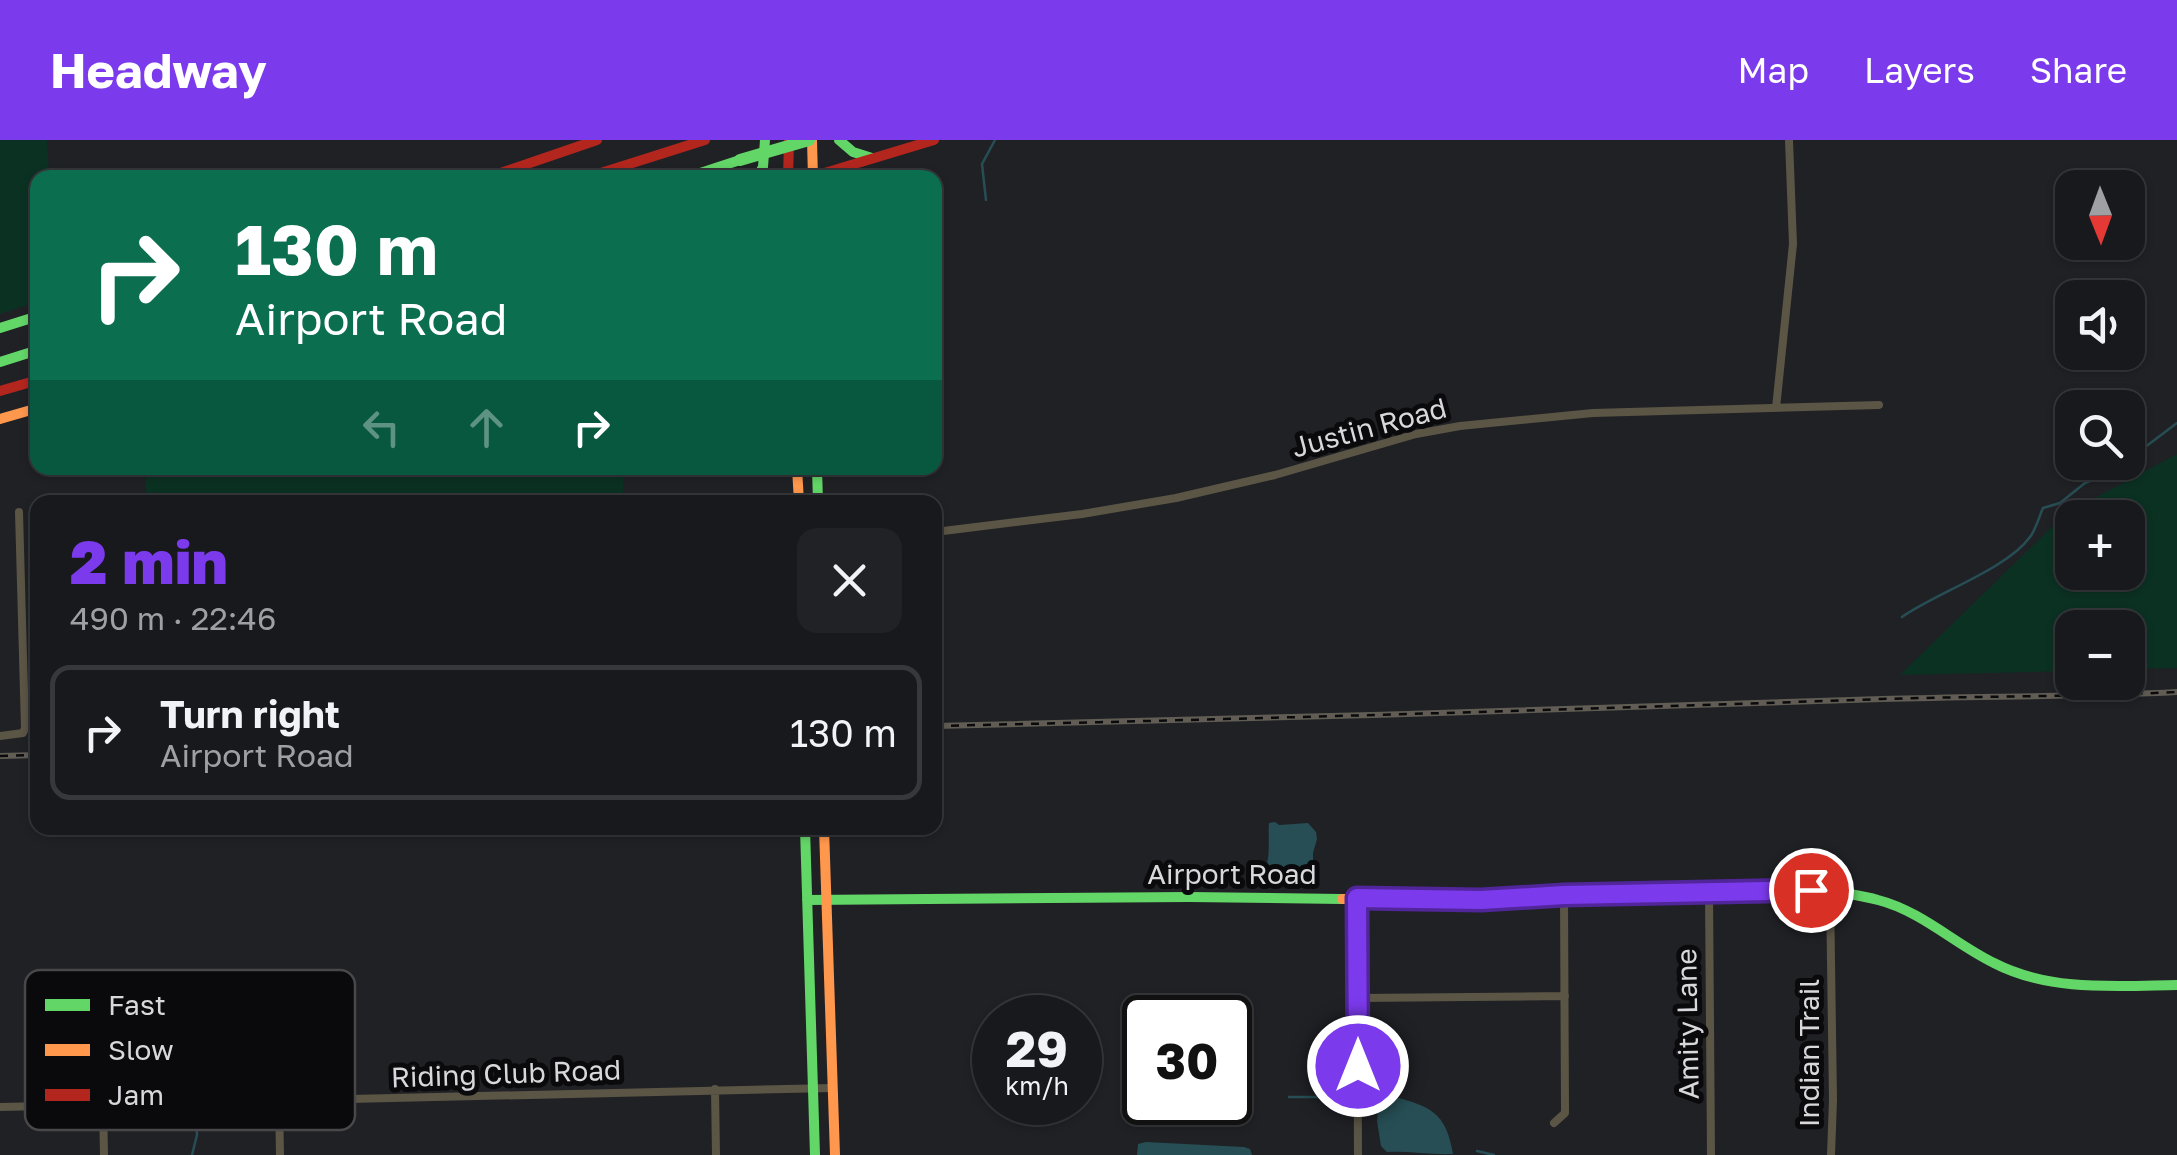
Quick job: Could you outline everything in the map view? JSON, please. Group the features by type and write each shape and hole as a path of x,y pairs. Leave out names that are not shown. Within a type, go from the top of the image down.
{"main road":[{"path":"509,170 597,140"},
{"path":"610,170 705,140"},
{"path":"762,170 765,140"},
{"path":"788,170 789,140"},
{"path":"709,170 811,140 811,170"},
{"path":"839,140 852,152 876,159"},
{"path":"836,170 934,140"},
{"path":"0,328 30,319"},
{"path":"0,362 30,353"},
{"path":"0,391 30,382"},
{"path":"0,419 30,410"},
{"path":"805,835 815,1155"},
{"path":"824,835 835,1155"},
{"name":"Airport Road","path":"807,900 1481,900 1830,891 1896,906 1995,964 2036,979 2082,986 2177,984"}],"street":[{"path":"1776,408 1793,244 1789,140"},
{"name":"Justin Road","path":"942,531 1176,498 1275,476 1416,434 1460,426 1593,413 1879,405"},
{"path":"0,736 23,733 25,728 20,512"},
{"name":"Indian Trail","path":"1830,891 1831,1155"},
{"name":"Amity Lane","path":"1708,892 1710,1155"},
{"path":"1554,1123 1565,1112 1564,895"},
{"path":"1357,898 1358,1155"},
{"path":"1358,998 1565,996"},
{"name":"Riding Club Road","path":"355,1099 833,1088"},
{"path":"714,1090 716,1155"},
{"name":"Riding Club Road","path":"0,1107 25,1106"},
{"path":"103,1130 104,1155"},
{"path":"280,1130 280,1155"}],"green space":[{"path":"0,140 47,140 49,170 30,170 30,304 0,314"},
{"path":"2177,454 2177,668 2145,669 2145,610 2055,610 2055,671 1900,675 2055,524 2055,590 2145,590 2145,500 2091,500 2128,480 2145,480 2145,471"},
{"path":"145,475 623,475 623,495 146,495"}],"water":[{"path":"1269,823 1308,823 1317,839 1313,863 1299,870 1270,866"},
{"path":"1392,1096 1434,1113 1446,1129 1453,1154 1387,1152 1381,1146 1377,1121 1379,1100"},
{"path":"1138,1144 1244,1147 1252,1155 1137,1155"}],"waterway":[{"path":"986,200 982,164 995,140"},
{"path":"2145,447 2177,423"},
{"path":"1902,617 2005,560 2030,537 2043,508 2060,503 2092,480"},
{"path":"1289,1097 1350,1097"},
{"path":"1367,1097 1380,1100"},
{"path":"192,1155 197,1130"},
{"path":"1477,1151 1494,1155"}],"railway":[{"path":"942,726 2177,692"},
{"path":"0,756 30,755"}],"traffic: fast":[{"path":"761,170 765,140"},
{"path":"740,160 809,140"},
{"path":"839,140 853,152 872,158"},
{"path":"709,170 740,160"},
{"path":"0,328 30,319"},
{"path":"0,362 30,353"},
{"path":"817,475 818,495"},
{"path":"805,835 815,1155"},
{"path":"1832,891 1894,905 1994,963 2038,979 2084,985 2177,985"},
{"path":"807,900 1342,899"}],"traffic: slow":[{"path":"812,140 813,170"},
{"path":"0,419 30,410"},
{"path":"797,475 799,495"},
{"path":"824,835 835,1155"},
{"path":"1342,899 1832,891"}],"traffic: jam":[{"path":"509,170 597,140"},
{"path":"610,170 705,140"},
{"path":"835,170 934,140"},
{"path":"788,170 789,141"},
{"path":"0,391 30,382"}],"route":[{"path":"1358,1066 1357,898 1481,900 1811,890"}]}
